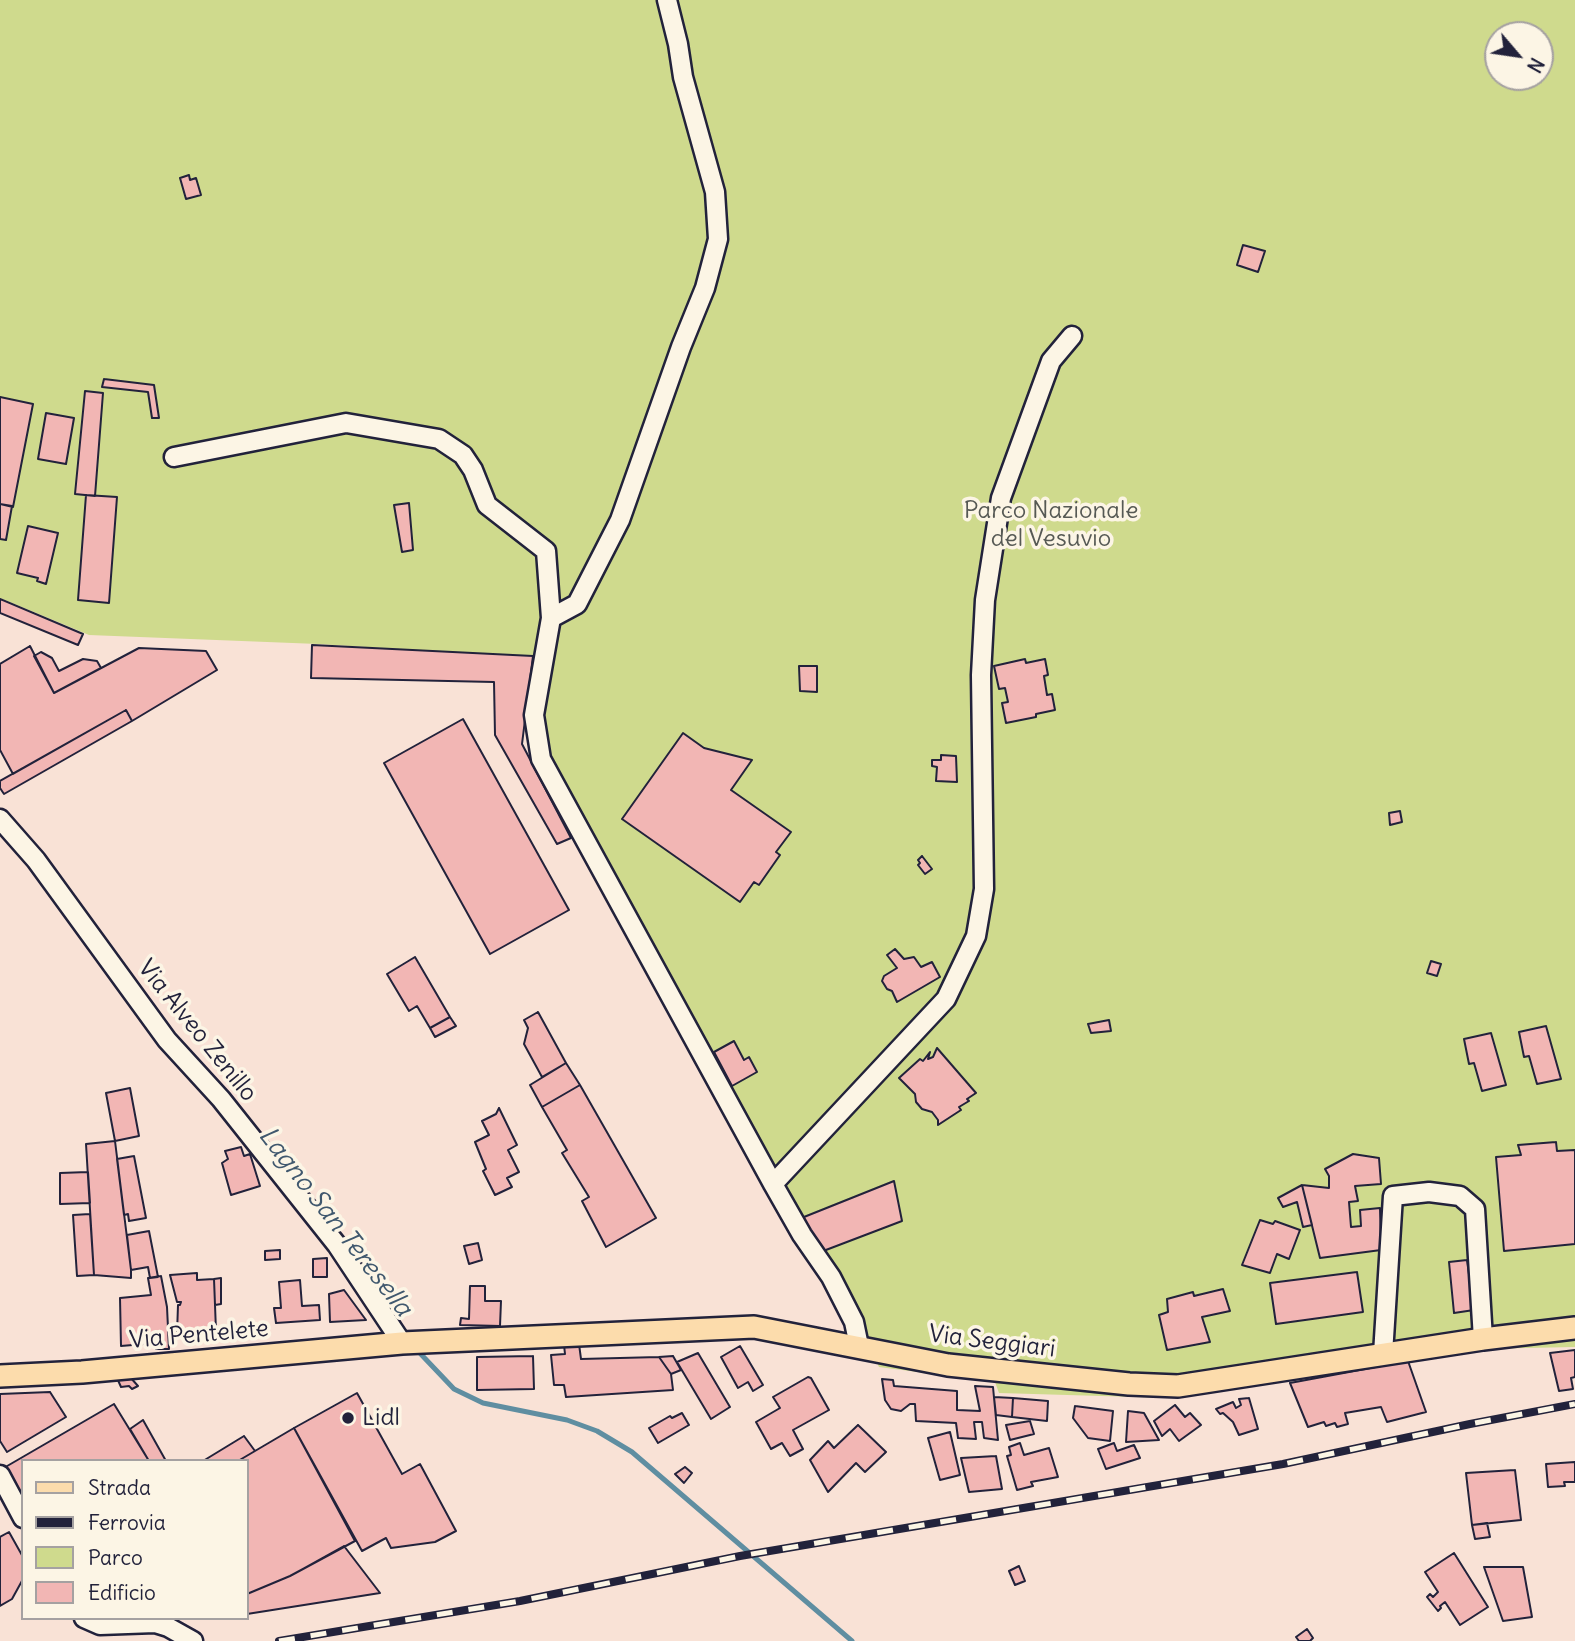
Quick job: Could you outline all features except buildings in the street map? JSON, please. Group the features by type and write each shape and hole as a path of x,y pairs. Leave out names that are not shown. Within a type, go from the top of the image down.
{"main road":[{"name":"Via Seggiari","path":"402,1343 754,1327 948,1365 1129,1384 1178,1386 1483,1339 1575,1328"},
{"name":"Via Pentelete","path":"0,1376 82,1372 402,1343"}],"street":[{"path":"551,618 577,604 620,520 681,347 705,288 718,239 715,192 684,77 667,0"},
{"path":"773,1184 946,999 976,936 984,888 981,675 985,600 1001,498 1051,361 1072,336"},
{"path":"174,457 346,423 439,439 463,455 473,470 487,505 546,551 551,618 534,715 541,759 802,1236 831,1277 854,1322 859,1346"},
{"name":"Via Alveo Zenillo","path":"0,819 36,860 167,1040 221,1099 337,1245 402,1343"},
{"path":"1383,1354 1393,1196 1429,1192 1460,1196 1475,1209 1483,1339"},
{"path":"0,1475 21,1514"},
{"path":"89,1620 100,1625 155,1623 192,1641"}],"green space":[{"name":"Parco Nazionale del Vesuvio","path":"0,0 1575,0 1575,1347 1477,1349 1408,1355 1287,1380 1170,1398 999,1393 995,1382 879,1367 847,1297 532,740 543,658 318,644 89,635 0,598"}],"waterway":[{"name":"Lagno San Teresella","path":"416,1349 454,1389 483,1403 567,1420 597,1431 632,1452 852,1641"}],"railway":[{"path":"279,1641 520,1601 740,1556 1283,1464 1575,1404"}],"place":[{"name":"Lidl","path":"348,1418"}]}
